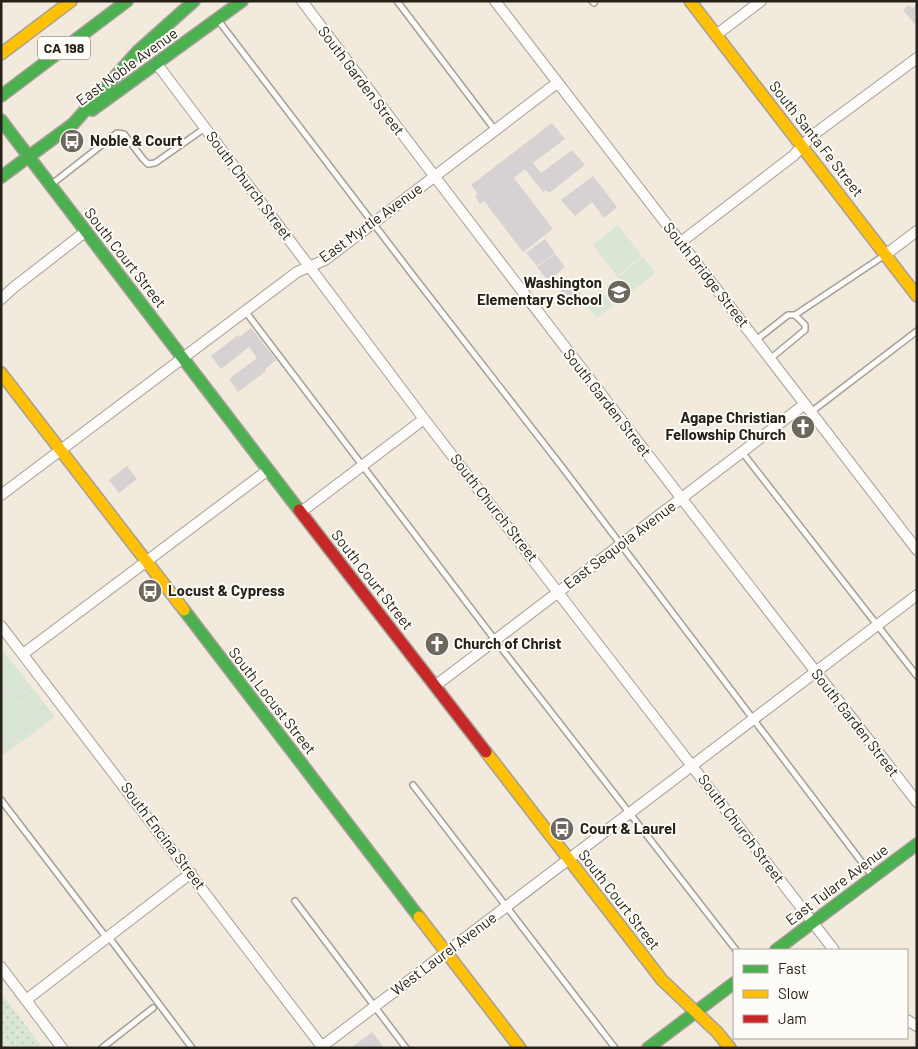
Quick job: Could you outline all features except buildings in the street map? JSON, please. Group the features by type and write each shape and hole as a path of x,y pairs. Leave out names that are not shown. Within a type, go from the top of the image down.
{"main road":[{"name":"CA 198","path":"1,54 71,1"},
{"name":"CA 198","path":"1,96 127,1"},
{"path":"73,124 138,52 194,1"},
{"name":"East Noble Avenue","path":"1,177 242,1"},
{"name":"South Santa Fe Street","path":"690,1 917,296"},
{"name":"South Court Street","path":"4,124 85,232 662,980 717,1032 730,1048"},
{"name":"South Locust Street","path":"1,373 520,1048"},
{"name":"East Tulare Avenue","path":"777,949 917,844"},
{"path":"648,1048 733,984"}],"street":[{"name":"South Garden Street","path":"302,1 433,177 681,500 917,802"},
{"name":"South Bridge Street","path":"495,1 917,550"},
{"path":"716,36 761,1"},
{"path":"681,242 793,156 813,135 917,58"},
{"name":"South Church Street","path":"157,64 424,419 833,949"},
{"name":"East Myrtle Avenue","path":"1,495 297,272 325,260 557,83"},
{"path":"885,255 917,231"},
{"path":"1,299 12,288 85,232"},
{"name":"East Sequoia Avenue","path":"434,686 742,452 808,408"},
{"path":"301,512 424,419"},
{"path":"22,654 268,470"},
{"name":"West Laurel Avenue","path":"321,1047 917,595"},
{"name":"South Encina Street","path":"1,626 191,872 321,1047"},
{"path":"26,1000 191,872"},
{"path":"1,968 62,1048"}],"lane":[{"path":"397,1 495,130"},
{"path":"218,19 874,876"},
{"path":"50,185 117,133 124,134 142,159 148,164 155,163 205,128"},
{"path":"756,340 788,315 795,315 885,255"},
{"path":"245,311 495,640 735,949"},
{"path":"770,359 805,330 805,325 795,315"},
{"path":"808,408 917,330"},
{"path":"742,452 917,676"},
{"path":"413,785 616,1048"},
{"path":"1,800 192,1048"},
{"path":"295,902 406,1048"},
{"path":"102,1048 153,1008"}],"path":[{"path":"1,692 11,693 22,698 32,690"},
{"path":"1,753 38,718 45,705"}],"green space":[{"path":"618,225 642,256 617,276 593,245"},
{"path":"643,257 655,273 630,293 618,277"},
{"path":"602,292 613,305 597,318 586,304"},
{"path":"1,648 55,717 1,757"},
{"path":"1,993 43,1048 1,1048"},
{"path":"1,1032 14,1048 1,1048"}],"traffic: fast":[{"path":"1,96 127,1"},
{"path":"73,124 138,51 194,1"},
{"path":"92,110 242,1"},
{"path":"1,120 29,157"},
{"path":"1,177 73,124"},
{"path":"29,157 299,510"},
{"path":"184,610 419,917"},
{"path":"777,949 917,844"},
{"path":"648,1048 733,984"}],"traffic: slow":[{"path":"1,54 71,1"},
{"path":"690,1 917,296"},
{"path":"1,373 184,610"},
{"path":"486,752 662,980 717,1032 730,1048"},
{"path":"419,917 520,1048"}],"traffic: jam":[{"path":"299,510 486,752"}],"place":[{"name":"Noble & Court","path":"72,141"},
{"name":"Washington Elementary School","path":"619,292"},
{"name":"Agape Christian Fellowship Church","path":"803,427"},
{"name":"Locust & Cypress","path":"150,591"},
{"name":"Church of Christ","path":"437,644"},
{"name":"Court & Laurel","path":"562,829"}]}
